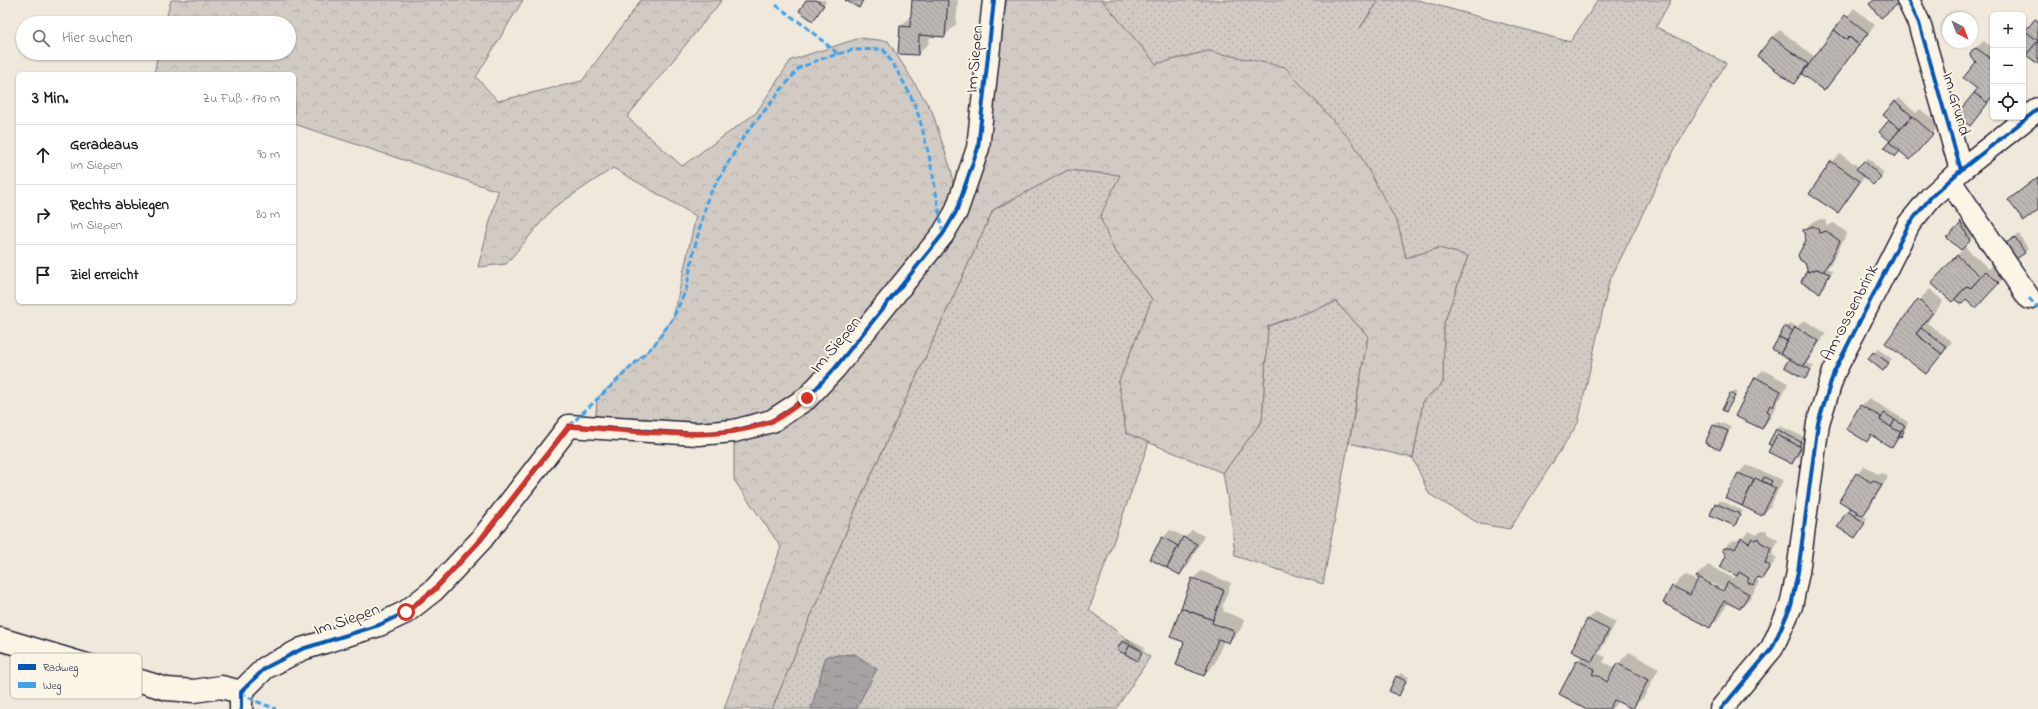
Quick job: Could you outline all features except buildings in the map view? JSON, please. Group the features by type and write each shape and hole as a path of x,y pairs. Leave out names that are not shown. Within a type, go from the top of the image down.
{"street":[{"name":"Im Siepen","path":"241,701 265,668 302,650 386,622 406,612 434,590 480,540 569,426 698,434 734,431 772,421 807,398 836,368 943,234 956,212 978,148 994,0"},
{"name":"Im Grund","path":"1908,0 1919,23 1956,175 2029,298"},
{"name":"Am Ossenbrink","path":"1721,709 1772,648 1791,606 1798,572 1818,423 1834,372 1909,224 1931,197 2038,109"},
{"path":"0,639 47,653"},
{"path":"142,682 167,689 194,691 221,687 241,701"}],"green space":[{"path":"171,0 523,0 476,77 498,101 582,81 641,0 722,0 627,117 682,166 756,113 791,60 860,38 888,41 932,111 952,173 956,210 994,0 1102,0 1156,64 1208,51 1285,67 1354,144 1398,224 1406,258 1439,248 1468,256 1444,323 1443,383 1423,401 1413,458 1349,443 1368,336 1336,302 1268,326 1262,421 1223,473 1126,433 1119,381 1152,299 1113,248 1100,217 1120,175 1068,170 993,210 856,508 772,709 724,709 781,547 734,480 734,432 595,428 597,398 654,345 673,318 696,216 613,168 553,208 506,264 478,267 498,191 296,125 296,72 154,72 157,60 296,60 296,16 167,16"},
{"path":"1102,0 1378,0 1360,28 1380,0 1418,0 1570,42 1598,0 1671,0 1656,27 1726,63 1672,154 1609,282 1578,423 1510,529 1480,524 1429,494 1413,458 1423,401 1443,383 1444,323 1468,256 1439,248 1406,258 1398,224 1208,51 1156,64"},
{"path":"1068,170 1120,175 1113,248 1152,299 1119,381 1126,433 1149,442 1089,610 1150,657 1116,709 772,709 856,508 993,210"},
{"path":"1336,302 1368,336 1323,584 1235,556 1232,525 1223,473 1262,421 1268,326"}],"water":[{"path":"855,654 877,669 856,709 811,709 826,656"}],"marked path":[{"path":"776,5 806,27 838,54"},
{"path":"569,426 654,345 673,318 686,290 694,250 708,197 744,136 799,68 821,59 852,50 883,49 906,87 914,103 922,126 943,234"},
{"path":"2029,298 2038,308"},
{"path":"241,692 253,700 276,709"}],"cycle path":[{"path":"241,709 241,692 265,668 302,649 379,625 406,612 434,590 481,540 569,426 698,434 734,431 772,421 807,398 835,368 943,234 956,212 978,148 994,0"},
{"path":"1908,0 1919,23 1961,170"},
{"path":"1721,709 1772,648 1791,606 1798,572 1818,423 1834,372 1909,224 1931,197 1961,170 2038,109"}],"route":[{"path":"406,612 434,590 480,540 569,426 698,434 734,431 772,421 807,398"}]}
